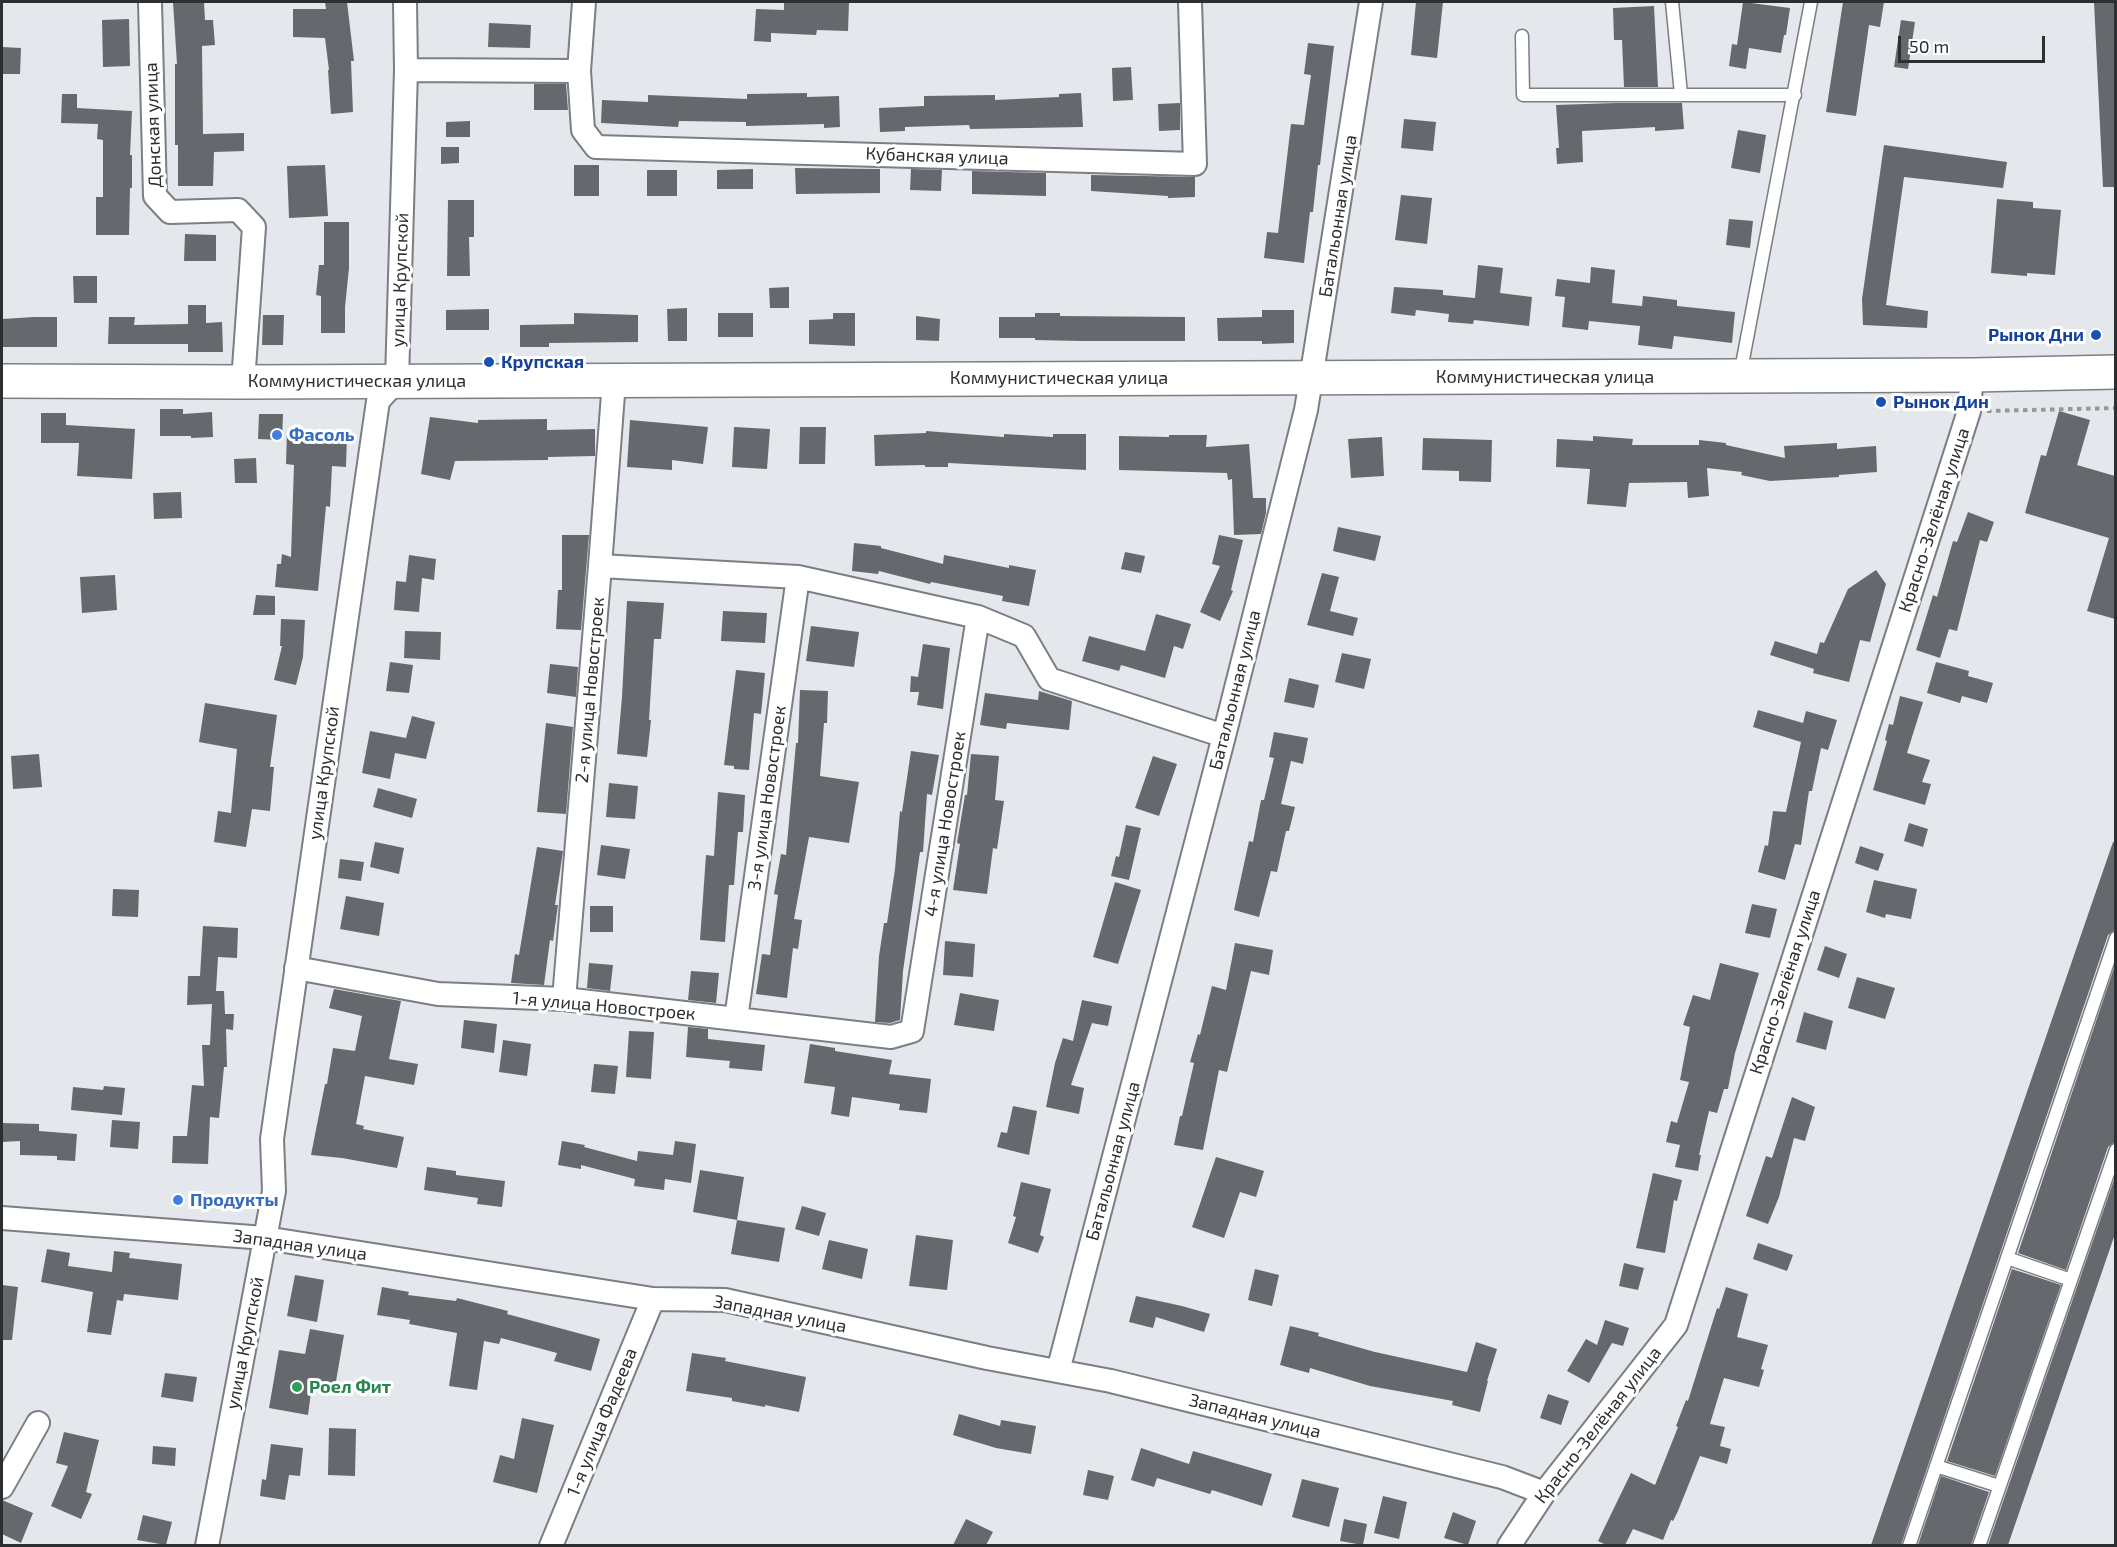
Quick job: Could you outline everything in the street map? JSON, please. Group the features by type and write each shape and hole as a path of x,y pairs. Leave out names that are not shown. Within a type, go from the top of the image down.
{"main road":[{"name":"Коммунистическая улица","path":"2,381 614,381 1972,375 2115,372"}],"street":[{"name":"Донская улица","path":"150,2 155,196 170,212 238,210 254,227 243,382"},
{"name":"улица Крупской","path":"207,1545 274,1191 272,1139 378,401 397,380 406,70 405,2"},
{"name":"Кубанская улица","path":"584,2 579,71 583,130 596,147 1196,164 1190,2"},
{"name":"Батальонная улица","path":"1058,1371 1224,736 1306,410 1371,2"},
{"path":"406,70 579,71"},
{"name":"Красно-Зелёная улица","path":"1509,1545 1544,1493 1676,1325 1968,411 1972,375"},
{"name":"2-я улица Новостроек","path":"564,999 614,381"},
{"path":"600,566 798,577 978,617 1024,636 1049,680 1224,736"},
{"name":"3-я улица Новостроек","path":"736,1019 798,577"},
{"name":"4-я улица Новостроек","path":"912,1031 978,617"},
{"name":"1-я улица Новостроек","path":"296,968 438,994 564,999 891,1037 912,1031"},
{"name":"Западная улица","path":"2,1218 265,1238 653,1299 725,1300 987,1358 1111,1381 1502,1477 1544,1493"},
{"name":"1-я улица Фадеева","path":"551,1545 653,1299"},
{"path":"2,1487 38,1423"}],"lane":[{"path":"1672,2 1681,94"},
{"path":"1740,376 1811,2"},
{"path":"1522,36 1523,95 1795,95"},
{"path":"1909,1545 2115,938"},
{"path":"1979,1545 2115,1150"},
{"path":"2007,1258 2071,1280"},
{"path":"1936,1466 1999,1486"}],"path":[{"path":"1968,411 2115,408"}],"building":[{"path":"173,2 204,2 205,20 213,20 215,45 202,46 203,134 244,133 244,151 214,152 213,186 178,186 178,145 175,145 175,64 177,64"},
{"path":"325,2 347,2 354,61 351,61 353,112 331,114 325,38 293,37 293,9 326,9"},
{"path":"784,2 849,2 848,31 817,30 816,35 771,33 771,42 754,41 756,9 784,10"},
{"path":"1416,2 1443,2 1437,58 1411,55"},
{"path":"1743,2 1790,8 1781,53 1749,48 1746,69 1729,66 1732,44 1737,45"},
{"path":"1843,2 1884,2 1880,27 1869,25 1856,116 1826,112"},
{"path":"2094,2 2115,2 2115,187 2103,187"},
{"path":"1654,6 1658,87 1624,87 1622,40 1614,40 1613,8"},
{"path":"129,19 130,66 103,67 102,20"},
{"path":"1901,20 1915,22 1908,69 1894,67"},
{"path":"489,23 531,25 530,48 488,47"},
{"path":"1308,43 1334,46 1320,165 1318,165 1313,212 1310,212 1304,263 1264,258 1267,232 1278,233 1291,124 1304,125 1311,75 1304,74"},
{"path":"2,47 21,48 20,74 2,74"},
{"path":"1131,67 1133,100 1113,101 1112,68"},
{"path":"534,84 566,84 568,110 534,110"},
{"path":"807,93 807,97 839,96 840,127 824,128 824,124 746,126 746,122 679,121 678,127 601,123 602,100 648,102 648,95 747,99 747,94"},
{"path":"1081,93 1083,127 970,129 969,125 905,127 905,131 880,132 879,108 924,106 924,96 995,95 995,100 1059,97 1059,94"},
{"path":"62,94 77,94 77,108 132,111 130,155 132,155 132,188 130,188 129,235 96,235 96,197 103,197 103,140 97,139 98,124 61,123"},
{"path":"1180,103 1180,130 1159,131 1158,104"},
{"path":"1682,103 1684,129 1655,131 1655,127 1582,131 1583,162 1557,164 1556,148 1559,148 1556,105"},
{"path":"1404,119 1436,122 1433,151 1401,148"},
{"path":"470,121 470,137 446,137 446,122"},
{"path":"1738,130 1766,135 1760,173 1731,168"},
{"path":"1884,145 2007,162 2003,188 1904,177 1886,305 1928,311 1927,328 1863,325 1862,299"},
{"path":"441,147 459,147 459,163 441,164"},
{"path":"325,165 328,216 289,218 287,166"},
{"path":"574,165 599,165 599,196 574,196"},
{"path":"795,168 880,169 880,193 796,194"},
{"path":"753,169 753,189 717,189 717,170"},
{"path":"911,169 942,170 941,191 910,190"},
{"path":"647,170 677,170 677,196 647,196"},
{"path":"972,171 1046,173 1046,196 972,194"},
{"path":"1091,175 1195,177 1195,197 1168,198 1168,196 1091,191"},
{"path":"1401,195 1432,198 1427,244 1395,240"},
{"path":"1997,199 2033,202 2033,208 2061,210 2055,275 2027,273 2027,276 1991,273"},
{"path":"448,200 474,200 474,237 469,237 470,276 447,276"},
{"path":"1729,219 1753,221 1750,248 1726,245"},
{"path":"324,222 349,222 345,333 321,333 321,296 316,295 319,265 324,265"},
{"path":"185,234 216,235 216,261 184,261"},
{"path":"1478,265 1503,268 1500,293 1532,297 1529,326 1474,320 1473,324 1448,322 1449,314 1416,310 1415,316 1391,313 1394,287 1443,290 1443,295 1475,298"},
{"path":"1591,267 1615,270 1612,303 1642,306 1643,296 1677,300 1677,306 1735,312 1732,343 1674,336 1672,349 1638,345 1640,326 1589,321 1588,330 1562,327 1565,297 1555,296 1557,279 1590,283"},
{"path":"73,276 97,276 97,303 74,303"},
{"path":"789,287 789,308 770,308 769,288"},
{"path":"188,305 206,305 206,323 222,322 223,352 188,352 188,344 108,344 109,317 135,317 134,325 188,324"},
{"path":"687,308 687,341 668,341 667,309"},
{"path":"489,309 489,330 446,330 446,310"},
{"path":"1262,310 1294,310 1294,343 1262,344 1262,341 1218,341 1217,318 1262,317"},
{"path":"574,313 638,315 638,342 549,343 549,347 520,347 520,325 574,324"},
{"path":"718,313 753,313 753,337 718,337"},
{"path":"833,313 855,313 855,346 809,344 809,320 833,319"},
{"path":"1035,313 1060,313 1060,316 1185,317 1185,341 999,338 999,317 1035,317"},
{"path":"263,315 284,315 283,345 262,345"},
{"path":"916,316 940,319 939,341 916,340"},
{"path":"57,317 57,347 2,347 2,319"},
{"path":"160,409 183,409 183,414 212,412 213,437 160,436"},
{"path":"2059,411 2090,420 2077,465 2115,476 2115,619 2087,611 2109,538 2025,513 2041,455 2046,456"},
{"path":"41,413 66,413 66,425 135,429 132,479 77,476 79,443 41,443"},
{"path":"259,414 283,414 282,440 258,439"},
{"path":"430,417 478,423 478,420 547,419 547,430 595,429 595,456 548,457 548,460 455,461 450,480 421,474"},
{"path":"630,420 708,427 703,464 672,460 672,470 627,467"},
{"path":"734,427 770,429 767,469 732,467"},
{"path":"800,427 826,427 825,464 799,464"},
{"path":"287,430 347,433 346,467 332,466 330,507 326,506 318,591 275,587 277,564 281,564 282,554 291,557 294,465 286,464"},
{"path":"926,431 1004,437 1004,434 1053,437 1053,434 1086,434 1086,470 948,463 948,467 875,466 874,435 926,433"},
{"path":"1169,435 1207,435 1206,447 1249,444 1253,498 1266,498 1266,513 1261,534 1234,535 1232,479 1228,480 1227,473 1119,470 1119,436 1169,437"},
{"path":"1593,436 1633,439 1632,445 1699,445 1699,440 1726,443 1726,445 1785,458 1784,446 1837,443 1837,449 1876,446 1877,472 1770,481 1741,475 1742,472 1707,468 1709,496 1688,498 1687,482 1629,483 1626,507 1587,504 1590,469 1556,467 1557,439 1593,441"},
{"path":"1382,437 1384,476 1351,478 1348,439"},
{"path":"1423,438 1492,440 1491,482 1459,481 1459,471 1422,470"},
{"path":"256,458 257,483 235,483 234,459"},
{"path":"181,492 182,518 154,519 153,493"},
{"path":"1968,512 1994,522 1987,542 1980,540 1957,631 1949,629 1940,658 1916,650 1933,595 1937,597 1953,541 1957,542"},
{"path":"1338,527 1381,536 1375,561 1333,551"},
{"path":"562,535 589,535 581,630 556,629 558,590 562,590"},
{"path":"1219,535 1243,540 1231,590 1233,591 1220,621 1200,612 1220,566 1212,564"},
{"path":"854,543 881,546 881,548 943,564 944,555 1009,568 1009,565 1036,570 1029,606 1002,601 1003,596 931,582 930,584 879,571 878,574 852,571"},
{"path":"1125,552 1145,556 1141,573 1121,569"},
{"path":"409,555 436,559 434,580 422,578 419,612 394,610 396,581 406,582"},
{"path":"1876,570 1886,584 1870,642 1860,640 1849,682 1813,673 1814,669 1770,655 1775,641 1817,654 1820,642 1824,643 1848,589"},
{"path":"1322,573 1339,577 1330,611 1358,618 1353,636 1307,625"},
{"path":"115,575 117,610 82,613 80,577"},
{"path":"256,595 275,596 275,615 253,615"},
{"path":"627,601 664,603 661,639 654,639 649,720 651,720 647,757 617,754"},
{"path":"723,611 767,613 765,643 721,641"},
{"path":"1156,614 1191,624 1183,649 1174,646 1165,678 1121,665 1119,671 1082,661 1089,636 1145,651"},
{"path":"281,619 305,620 303,657 296,685 274,680 282,646 280,646"},
{"path":"811,626 859,632 854,667 806,661"},
{"path":"405,631 441,632 440,660 404,658"},
{"path":"923,644 950,648 943,709 917,705 919,692 910,692 911,676 918,677"},
{"path":"1342,653 1371,659 1364,689 1335,682"},
{"path":"390,662 413,665 409,693 386,691"},
{"path":"1936,662 1969,671 1968,676 1993,683 1987,703 1962,696 1960,703 1927,693"},
{"path":"550,664 578,667 576,697 547,693"},
{"path":"736,670 765,673 761,714 754,713 749,770 734,769 734,766 724,765"},
{"path":"1289,678 1319,685 1314,708 1284,702"},
{"path":"800,690 828,691 827,723 824,723 820,776 859,782 849,843 809,837 794,919 802,920 798,949 793,948 787,998 756,994 762,954 770,955 778,895 774,894 781,854 786,855 796,743 798,743"},
{"path":"1039,691 1072,701 1069,730 1007,723 1006,729 980,725 985,693 1038,700"},
{"path":"1900,696 1923,702 1907,753 1930,760 1922,782 1931,784 1925,805 1873,790 1887,741 1885,740 1889,724 1893,725"},
{"path":"205,703 277,715 270,767 274,767 270,811 252,809 246,847 214,842 218,811 231,813 237,749 199,742"},
{"path":"1758,710 1803,723 1806,711 1837,720 1828,750 1821,748 1812,791 1809,791 1801,845 1795,844 1785,880 1758,872 1765,845 1768,846 1773,811 1786,812 1801,742 1753,727"},
{"path":"412,716 435,722 426,759 395,753 390,779 362,773 370,731 406,738"},
{"path":"546,723 573,727 566,814 537,812"},
{"path":"1274,732 1308,738 1303,764 1291,761 1281,804 1295,807 1289,831 1286,831 1277,872 1271,871 1259,917 1234,910 1249,841 1253,842 1261,800 1264,800 1274,758 1269,757"},
{"path":"911,751 939,755 932,795 927,794 923,852 920,852 903,971 900,1020 890,1023 875,1022 879,956 884,923 887,923 900,811 902,812"},
{"path":"39,754 42,787 13,789 11,756"},
{"path":"971,754 999,756 995,800 1004,801 997,849 993,848 987,894 953,890 960,844 957,843 965,795 967,795"},
{"path":"1153,756 1177,764 1159,816 1135,808"},
{"path":"609,783 638,786 635,819 606,817"},
{"path":"378,788 417,799 412,818 373,807"},
{"path":"718,792 745,795 743,832 738,832 734,885 729,885 725,942 700,940 706,855 714,856"},
{"path":"1909,823 1928,829 1923,847 1904,841"},
{"path":"1126,825 1141,828 1129,880 1111,876 1116,856 1119,857"},
{"path":"375,842 404,848 399,874 370,867"},
{"path":"2113,842 2115,842 2115,930 2108,935 1901,1545 1871,1545"},
{"path":"601,845 630,849 625,879 597,875"},
{"path":"1860,846 1884,854 1878,871 1855,863"},
{"path":"537,847 563,851 555,905 558,905 553,941 550,940 544,985 511,983 515,954 519,955"},
{"path":"340,859 364,862 361,881 338,878"},
{"path":"1874,880 1917,889 1911,919 1886,914 1885,918 1866,912"},
{"path":"1115,882 1141,890 1118,964 1093,957"},
{"path":"113,889 139,890 138,917 112,916"},
{"path":"346,896 384,903 379,936 340,929"},
{"path":"1752,904 1777,909 1770,938 1745,933"},
{"path":"590,906 613,906 613,932 590,932"},
{"path":"203,926 238,928 237,958 218,957 216,991 224,991 225,1014 234,1014 233,1030 226,1029 227,1067 224,1067 219,1118 210,1117 208,1164 172,1163 173,1136 187,1136 192,1085 204,1086 202,1045 210,1045 212,1004 187,1005 188,976 200,976"},
{"path":"945,941 975,944 973,977 943,975"},
{"path":"1235,943 1273,950 1269,975 1251,971 1227,1072 1219,1070 1203,1150 1174,1145 1194,1063 1190,1062 1198,1034 1200,1035 1212,986 1226,990"},
{"path":"1825,946 1847,954 1839,978 1817,970"},
{"path":"589,963 613,965 610,991 587,988"},
{"path":"1720,963 1759,973 1735,1053 1728,1089 1724,1089 1717,1113 1709,1111 1699,1155 1701,1155 1698,1171 1675,1167 1680,1145 1666,1142 1671,1121 1677,1123 1689,1082 1680,1080 1690,1027 1683,1025 1693,995 1710,1000"},
{"path":"2115,965 2115,1142 2108,1147 2066,1270 2018,1253"},
{"path":"691,971 719,973 716,1003 688,1000"},
{"path":"1857,977 1895,988 1885,1019 1848,1008"},
{"path":"334,989 401,1001 389,1059 418,1064 414,1085 365,1076 356,1124 364,1126 363,1129 404,1137 397,1168 311,1155 333,1048 355,1051 362,1016 329,1008"},
{"path":"960,993 999,1000 994,1031 954,1025"},
{"path":"1082,1000 1112,1006 1108,1026 1092,1023 1071,1085 1084,1088 1079,1114 1046,1107 1063,1038 1073,1041"},
{"path":"1804,1012 1833,1021 1826,1050 1796,1042"},
{"path":"464,1020 497,1024 494,1053 461,1048"},
{"path":"688,1027 708,1029 708,1039 765,1045 762,1071 729,1068 730,1061 686,1057"},
{"path":"629,1031 654,1032 651,1079 626,1077"},
{"path":"503,1040 531,1044 527,1076 499,1072"},
{"path":"810,1044 835,1048 835,1051 892,1060 889,1074 931,1079 927,1113 899,1110 900,1104 852,1097 849,1117 831,1114 835,1087 804,1083"},
{"path":"594,1064 618,1066 615,1094 591,1092"},
{"path":"104,1086 125,1088 122,1115 71,1110 73,1087 103,1090"},
{"path":"1792,1097 1815,1107 1805,1141 1794,1138 1779,1197 1768,1224 1746,1216 1766,1156 1772,1158"},
{"path":"1013,1106 1037,1111 1029,1155 997,1147 1001,1132 1007,1133"},
{"path":"112,1120 140,1122 138,1149 110,1147"},
{"path":"2,1123 39,1124 39,1131 77,1134 75,1161 57,1160 57,1156 20,1155 20,1141 2,1142"},
{"path":"562,1141 585,1145 584,1147 637,1161 638,1151 673,1155 675,1141 696,1144 691,1183 665,1179 664,1190 634,1186 635,1179 581,1165 581,1169 558,1165"},
{"path":"1216,1157 1264,1171 1256,1197 1240,1192 1224,1238 1192,1227"},
{"path":"427,1167 456,1171 456,1175 505,1181 502,1207 477,1204 478,1198 424,1190"},
{"path":"700,1170 744,1177 737,1220 693,1212"},
{"path":"1653,1173 1682,1180 1677,1201 1674,1200 1665,1253 1636,1248"},
{"path":"2115,1177 2115,1234 2008,1545 1988,1545"},
{"path":"1021,1182 1051,1189 1040,1235 1044,1237 1038,1253 1008,1243 1016,1217 1013,1216"},
{"path":"802,1206 826,1213 819,1236 795,1229"},
{"path":"737,1220 785,1228 779,1262 731,1254"},
{"path":"916,1235 953,1240 947,1290 909,1286"},
{"path":"829,1240 868,1249 862,1279 822,1269"},
{"path":"1758,1243 1793,1255 1787,1271 1753,1259"},
{"path":"47,1249 70,1253 68,1266 112,1272 114,1251 130,1253 129,1258 182,1264 178,1300 124,1294 123,1301 117,1300 111,1335 87,1332 93,1292 41,1282"},
{"path":"1624,1263 1644,1268 1638,1290 1619,1286"},
{"path":"1255,1269 1279,1275 1272,1306 1248,1300"},
{"path":"2012,1269 2061,1285 1995,1476 1947,1461"},
{"path":"295,1275 324,1280 317,1322 287,1316"},
{"path":"2,1285 18,1287 12,1340 2,1340"},
{"path":"382,1287 409,1292 408,1295 456,1301 457,1298 600,1339 591,1371 554,1361 557,1353 501,1338 499,1344 484,1341 477,1390 449,1386 457,1333 409,1324 410,1320 377,1315"},
{"path":"1726,1287 1748,1294 1737,1337 1768,1345 1761,1369 1764,1370 1759,1387 1724,1378 1710,1424 1725,1427 1720,1446 1731,1449 1727,1464 1700,1456 1678,1511 1673,1521 1671,1520 1663,1540 1633,1529 1625,1545 1606,1545 1598,1541 1631,1473 1655,1485 1686,1400 1688,1401 1717,1308 1719,1309"},
{"path":"1136,1296 1210,1314 1204,1332 1156,1317 1153,1328 1129,1322"},
{"path":"1605,1320 1629,1328 1623,1346 1612,1343 1589,1383 1567,1371 1586,1339 1597,1345"},
{"path":"1290,1326 1375,1352 1467,1372 1476,1342 1497,1349 1480,1412 1452,1405 1453,1401 1370,1386 1310,1368 1309,1373 1280,1365"},
{"path":"310,1329 344,1335 335,1387 312,1385 308,1415 269,1408 279,1350 305,1354"},
{"path":"692,1353 726,1358 725,1361 806,1377 799,1412 686,1391"},
{"path":"165,1373 197,1377 193,1402 161,1397"},
{"path":"1548,1394 1569,1401 1561,1425 1540,1418"},
{"path":"959,1414 1000,1426 1001,1420 1036,1426 1031,1454 996,1448 953,1435"},
{"path":"522,1418 554,1425 537,1493 493,1482 500,1455 514,1459"},
{"path":"329,1428 356,1429 355,1476 328,1475"},
{"path":"64,1432 99,1440 86,1492 92,1494 81,1519 51,1506 68,1466 56,1463"},
{"path":"271,1444 303,1448 300,1476 289,1475 285,1500 260,1496 262,1479 266,1480"},
{"path":"153,1446 176,1448 175,1466 152,1464"},
{"path":"1141,1448 1189,1464 1193,1451 1272,1474 1262,1506 1212,1490 1210,1494 1157,1478 1154,1487 1131,1480"},
{"path":"1088,1470 1114,1476 1108,1500 1083,1495"},
{"path":"1941,1476 1989,1492 1971,1545 1918,1545"},
{"path":"1302,1479 1339,1488 1329,1527 1292,1517"},
{"path":"1383,1496 1407,1502 1399,1539 1374,1533"},
{"path":"2,1500 33,1513 21,1543 2,1534"},
{"path":"1453,1512 1476,1521 1468,1545 1444,1538"},
{"path":"143,1515 172,1522 166,1545 137,1540"},
{"path":"966,1519 993,1532 986,1545 953,1545"},
{"path":"1344,1519 1367,1524 1363,1545 1340,1541"}],"place":[{"name":"Рынок Дни","path":"2096,335"},
{"name":"Крупская","path":"489,362"},
{"name":"Рынок Дин","path":"1881,402"},
{"name":"Фасоль","path":"277,435"},
{"name":"Продукты","path":"178,1200"},
{"name":"Роел Фит","path":"297,1387"}]}
